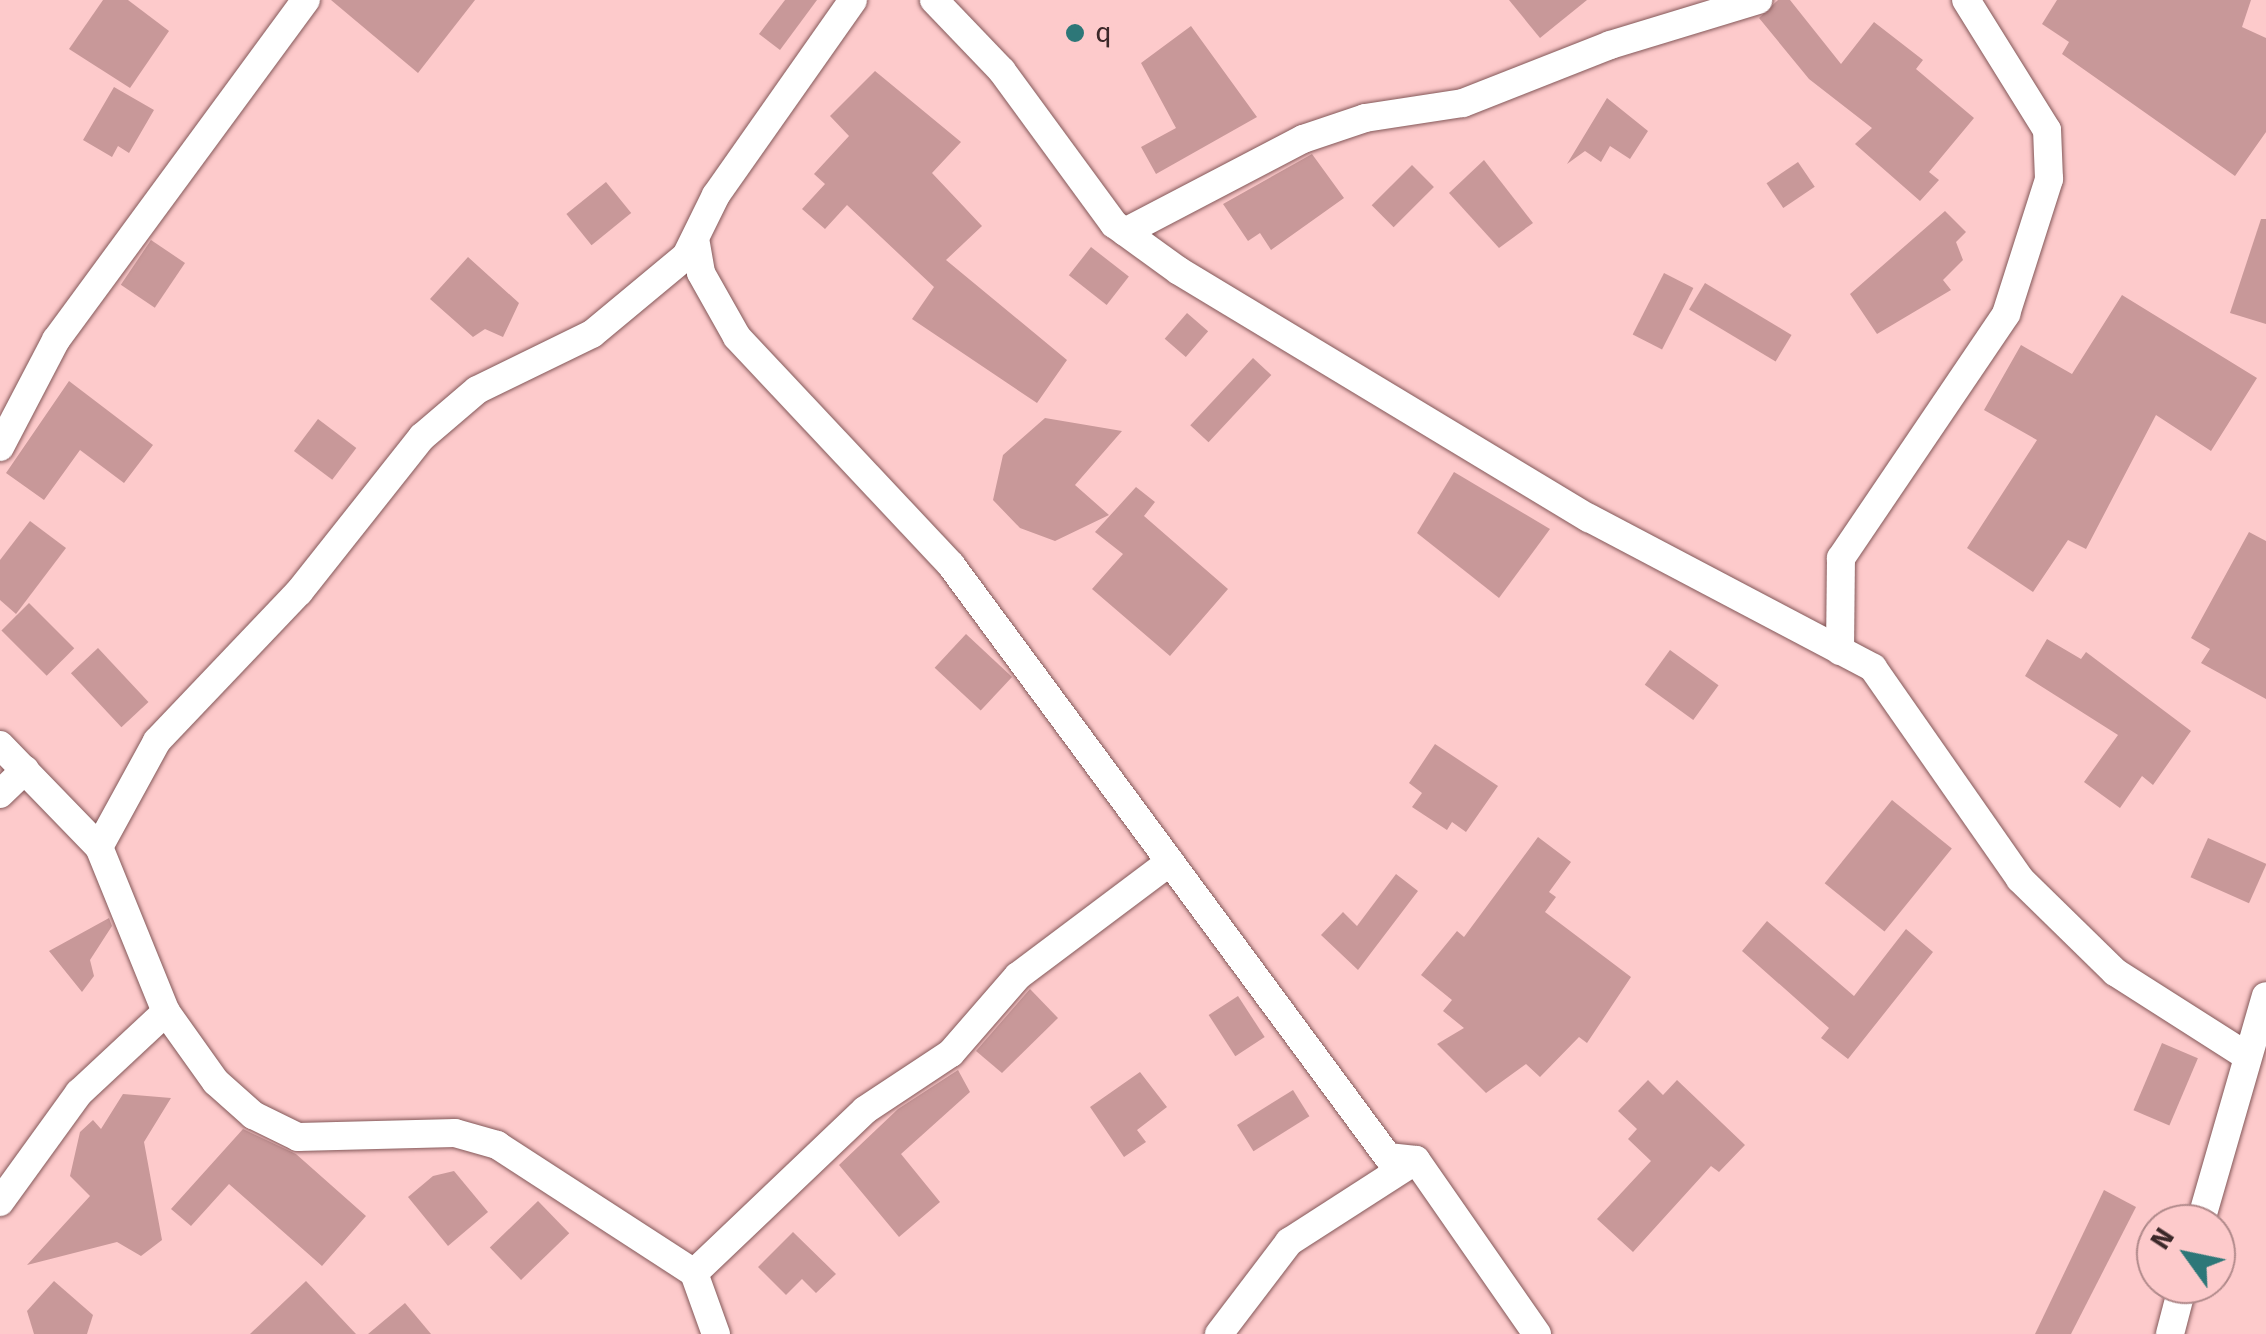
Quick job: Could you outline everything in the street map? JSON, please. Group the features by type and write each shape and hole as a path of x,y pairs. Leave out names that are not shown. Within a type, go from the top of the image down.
{"street":[{"path":"0,446 56,340 306,0"},
{"path":"98,847 157,741 299,592 422,438 476,390 592,334 696,244 716,196 853,0"},
{"path":"934,0 1002,71 1124,232 1376,396 1874,668 2020,879 2115,972 2246,1056"},
{"path":"1124,232 1302,140 1365,118 1463,103 1610,45 1758,0"},
{"path":"1840,651 1841,558 2006,314 2049,179 2047,130 1966,0"},
{"path":"696,244 701,273 737,338 939,551 1388,1158 1416,1160"},
{"path":"0,745 98,847 166,1012 216,1082 252,1114 298,1138 477,1136 694,1273 716,1334"},
{"path":"0,794 25,770"},
{"path":"694,1273 865,1110 951,1053 1018,976 1170,862"},
{"path":"2205,1204 2266,996"},
{"path":"0,1202 79,1093 166,1012"},
{"path":"1219,1334 1289,1242 1416,1160"},
{"path":"1416,1160 1536,1334"},
{"path":"2170,1334 2178,1304"}],"building":[{"path":"103,0 128,0 169,31 130,88 69,49"},
{"path":"331,0 475,0 418,73"},
{"path":"785,0 817,0 780,50 759,34"},
{"path":"1509,0 1587,0 1540,38"},
{"path":"1778,0 1790,0 1841,64 1874,22 1923,60 1916,69 1974,118 1929,172 1939,180 1920,201 1855,144 1872,128 1809,79 1759,18"},
{"path":"2057,0 2251,0 2242,27 2266,38 2266,132 2235,176 2062,54 2069,42 2042,24"},
{"path":"1191,26 1257,117 1156,174 1141,147 1176,128 1141,63"},
{"path":"875,71 961,142 932,173 982,226 946,260 1067,360 1037,403 912,319 934,287 847,205 825,229 802,209 825,184 814,174 849,136 830,116"},
{"path":"114,87 154,110 129,153 118,146 112,157 83,140"},
{"path":"1607,98 1648,131 1630,159 1610,146 1601,162 1585,151 1567,164"},
{"path":"1312,154 1344,198 1271,250 1260,233 1248,241 1223,204"},
{"path":"1484,160 1533,223 1499,248 1449,193"},
{"path":"1798,162 1815,187 1783,208 1766,183"},
{"path":"1412,165 1434,187 1394,227 1372,205"},
{"path":"606,182 631,213 592,245 566,214"},
{"path":"1945,211 1966,232 1956,242 1963,260 1943,280 1951,290 1877,334 1850,294"},
{"path":"2261,219 2266,219 2266,324 2230,313"},
{"path":"151,240 185,263 155,308 121,285"},
{"path":"1091,247 1129,277 1107,305 1069,275"},
{"path":"468,257 519,303 503,337 485,329 473,337 430,299"},
{"path":"1664,273 1693,288 1662,349 1633,334"},
{"path":"1705,283 1792,335 1776,362 1689,310"},
{"path":"2122,295 2257,378 2211,451 2156,415 2086,549 2068,540 2033,592 1967,548 2037,440 1984,410 2021,345 2072,374"},
{"path":"1187,313 1208,331 1186,357 1165,339"},
{"path":"1253,358 1271,375 1209,442 1190,425"},
{"path":"69,381 153,445 124,483 80,450 44,500 6,473"},
{"path":"1045,418 1122,431 1075,485 1109,515 1055,541 1020,528 993,500 1003,455"},
{"path":"318,419 356,448 332,480 294,451"},
{"path":"1454,472 1550,529 1499,598 1417,533"},
{"path":"1136,487 1155,502 1144,516 1228,589 1170,656 1092,589 1123,554 1095,532"},
{"path":"30,521 66,548 16,614 0,600 0,560"},
{"path":"2249,532 2266,541 2266,699 2201,663 2210,649 2191,638"},
{"path":"29,603 74,648 47,676 1,631"},
{"path":"966,634 1012,677 981,711 935,668"},
{"path":"2047,639 2081,659 2086,652 2191,731 2153,785 2142,776 2120,808 2084,782 2118,735 2025,676"},
{"path":"98,648 148,702 121,727 71,673"},
{"path":"1670,650 1719,685 1693,720 1645,685"},
{"path":"1435,744 1498,786 1466,832 1452,822 1447,830 1412,807 1422,793 1409,783"},
{"path":"1892,800 1952,848 1885,932 1825,883"},
{"path":"1538,837 1571,862 1549,892 1556,897 1545,912 1631,977 1587,1043 1579,1037 1540,1077 1526,1064 1486,1093 1437,1044 1464,1028 1443,1011 1452,1000 1421,975 1457,931 1464,937"},
{"path":"2208,838 2266,864 2249,903 2191,877"},
{"path":"1396,874 1418,891 1358,970 1321,935 1343,912 1357,926"},
{"path":"109,918 112,926 90,960 94,976 82,992 49,951"},
{"path":"1767,921 1854,996 1906,929 1933,952 1848,1059 1821,1038 1829,1028 1742,951"},
{"path":"1030,989 1058,1018 1002,1073 976,1051"},
{"path":"1238,996 1265,1037 1235,1056 1209,1015"},
{"path":"2162,1043 2198,1058 2169,1125 2133,1110"},
{"path":"958,1070 970,1092 901,1154 940,1202 899,1237 839,1165 898,1109"},
{"path":"1140,1072 1167,1107 1137,1130 1146,1142 1124,1157 1090,1107"},
{"path":"1648,1080 1663,1095 1677,1080 1745,1145 1719,1172 1711,1166 1633,1252 1597,1219 1651,1161 1628,1139 1637,1129 1618,1111"},
{"path":"1293,1090 1309,1116 1253,1151 1237,1125"},
{"path":"123,1094 171,1098 144,1142 162,1240 141,1256 117,1242 27,1265 90,1196 70,1176 80,1132 93,1120 101,1129"},
{"path":"243,1129 296,1154 366,1216 322,1266 229,1184 191,1226 171,1209"},
{"path":"454,1171 488,1212 448,1246 408,1197 433,1176"},
{"path":"2104,1190 2136,1207 2071,1334 2035,1334"},
{"path":"538,1201 569,1233 521,1280 490,1248"},
{"path":"793,1232 836,1274 816,1293 802,1279 786,1295 758,1267"},
{"path":"54,1281 93,1315 87,1334 34,1334 27,1311"},
{"path":"306,1281 356,1334 250,1334"},
{"path":"405,1303 431,1334 368,1334"}],"place":[{"name":"q","path":"1075,33"}]}
